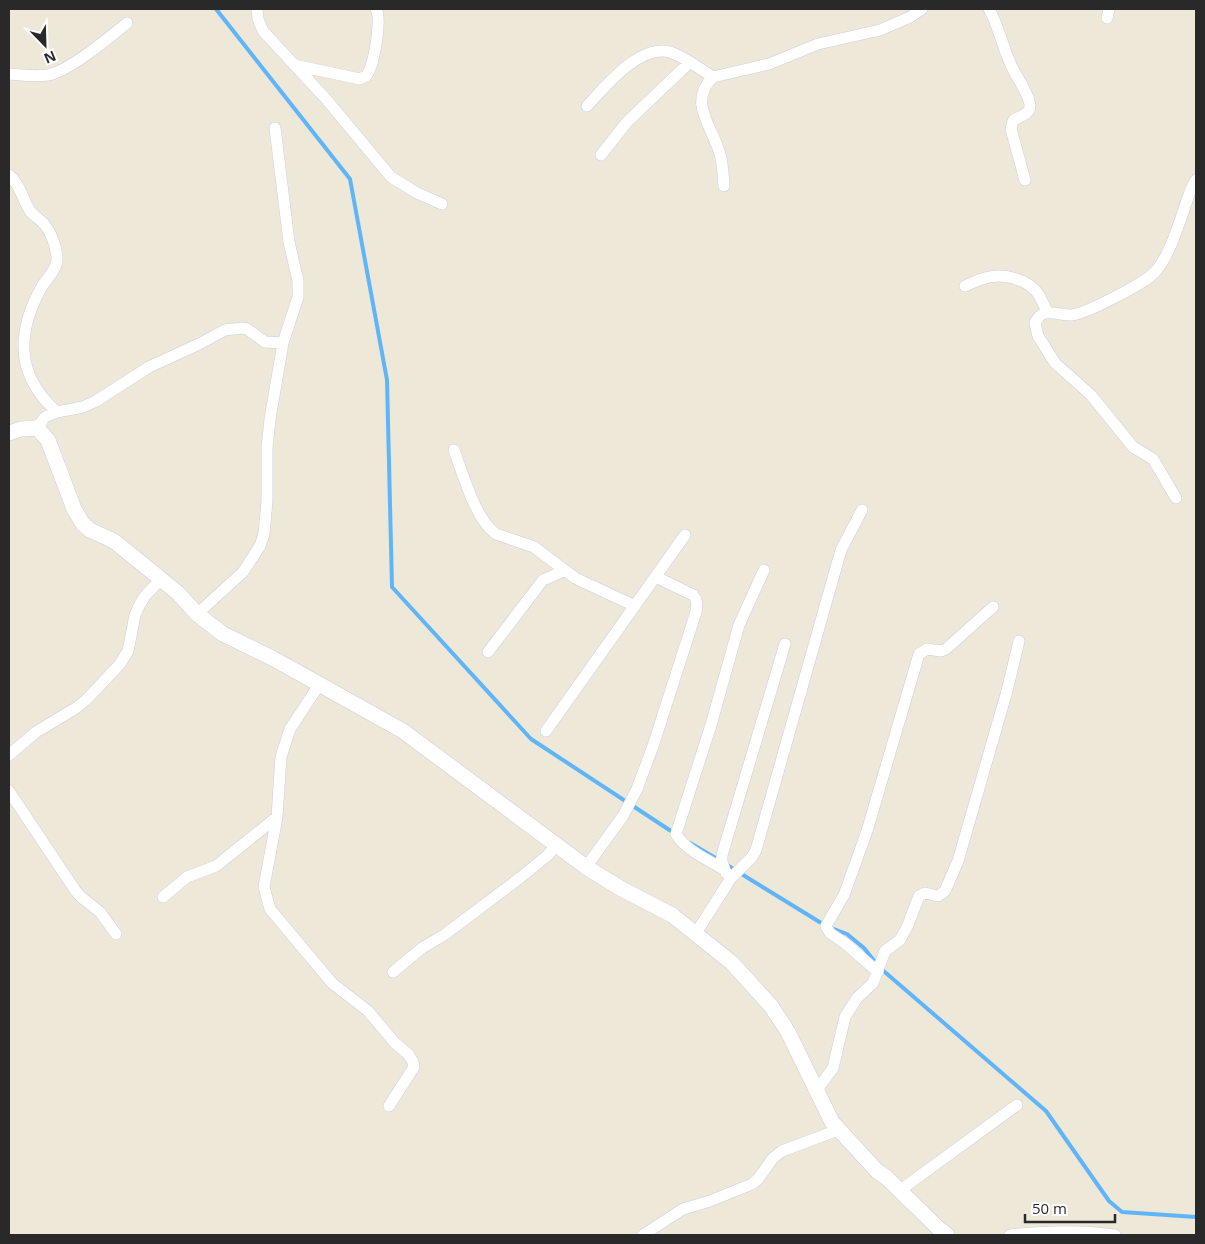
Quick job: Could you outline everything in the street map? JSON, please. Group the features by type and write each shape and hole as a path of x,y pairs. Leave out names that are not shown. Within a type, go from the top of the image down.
{"street":[{"path":"257,9 258,19 263,31 326,99 391,177 417,193 442,204"},
{"path":"294,65 360,79 366,76 371,68 379,24 379,16 376,9"},
{"path":"724,186 720,152 701,106 702,92 713,77 769,64 818,44 880,30 910,17 922,9"},
{"path":"988,9 998,28 1004,50 1024,88 1030,105 1026,114 1013,121 1011,129 1025,180"},
{"path":"9,74 32,76 55,73 88,53 127,24"},
{"path":"587,106 627,66 647,55 661,51 668,52 690,62 713,77"},
{"path":"602,155 628,122 690,62"},
{"path":"197,614 243,572 260,546 266,522 267,448 283,343 298,297 298,281 289,242 275,128"},
{"path":"9,175 19,186 32,212 44,224 56,250 56,265 35,300 25,329 23,350 34,384 57,412"},
{"path":"1176,498 1153,459 1133,447 1091,395 1055,363 1038,336 1036,320 1047,312 1064,315 1079,313 1148,278 1162,263 1196,180"},
{"path":"965,286 997,274 1011,277 1035,290 1047,312"},
{"path":"37,428 45,417 57,412 83,407 96,401 149,368 225,330 247,329 265,342 283,343"},
{"path":"9,433 21,429 37,428"},
{"path":"37,428 48,440 74,509 83,524 90,530 114,542 178,594 197,614 223,634 274,659 403,731 586,867 620,888 672,915 732,963 770,1006 788,1032 816,1091 838,1130 877,1171 887,1178 947,1235"},
{"path":"454,450 481,518 486,526 496,534 534,547 564,571 586,584 635,606"},
{"path":"696,933 727,876 737,871 752,857 756,850 841,550 862,510"},
{"path":"546,731 685,535"},
{"path":"727,876 682,843 676,834 711,725 739,626 764,570"},
{"path":"488,652 543,580 564,571"},
{"path":"586,867 623,816 632,799 653,746 697,605 693,595 656,577"},
{"path":"9,755 36,732 86,700 120,664 128,651 135,615 140,604 160,580"},
{"path":"878,972 830,932 826,926 844,896 867,831 919,654 927,648 942,651 946,649 993,607"},
{"path":"816,1091 829,1076 836,1061 845,1017 857,998 873,983 885,951 898,942 904,934 918,896 925,893 941,895 958,861 1007,691 1019,641"},
{"path":"727,876 722,862 724,850 785,644"},
{"path":"320,685 298,716 285,742 277,817 264,879 266,901 270,909 332,983 368,1011 395,1043 411,1057 414,1067 388,1106"},
{"path":"9,791 75,890 100,912 116,934"},
{"path":"163,897 187,877 216,866 277,817"},
{"path":"393,972 422,948 444,935 521,877 548,855 556,845"},
{"path":"899,1191 1017,1105"},
{"path":"643,1235 683,1209 710,1201 752,1184 758,1179 773,1158 782,1151 838,1130"},
{"path":"1010,1235 1061,1231 1098,1232 1115,1235"}],"waterway":[{"path":"216,9 350,179 387,380 392,587 531,739 674,833"},
{"path":"690,843 719,860"},
{"path":"727,865 826,926 847,934 864,948 879,967 1046,1111 1109,1201 1122,1212 1196,1217"}]}
